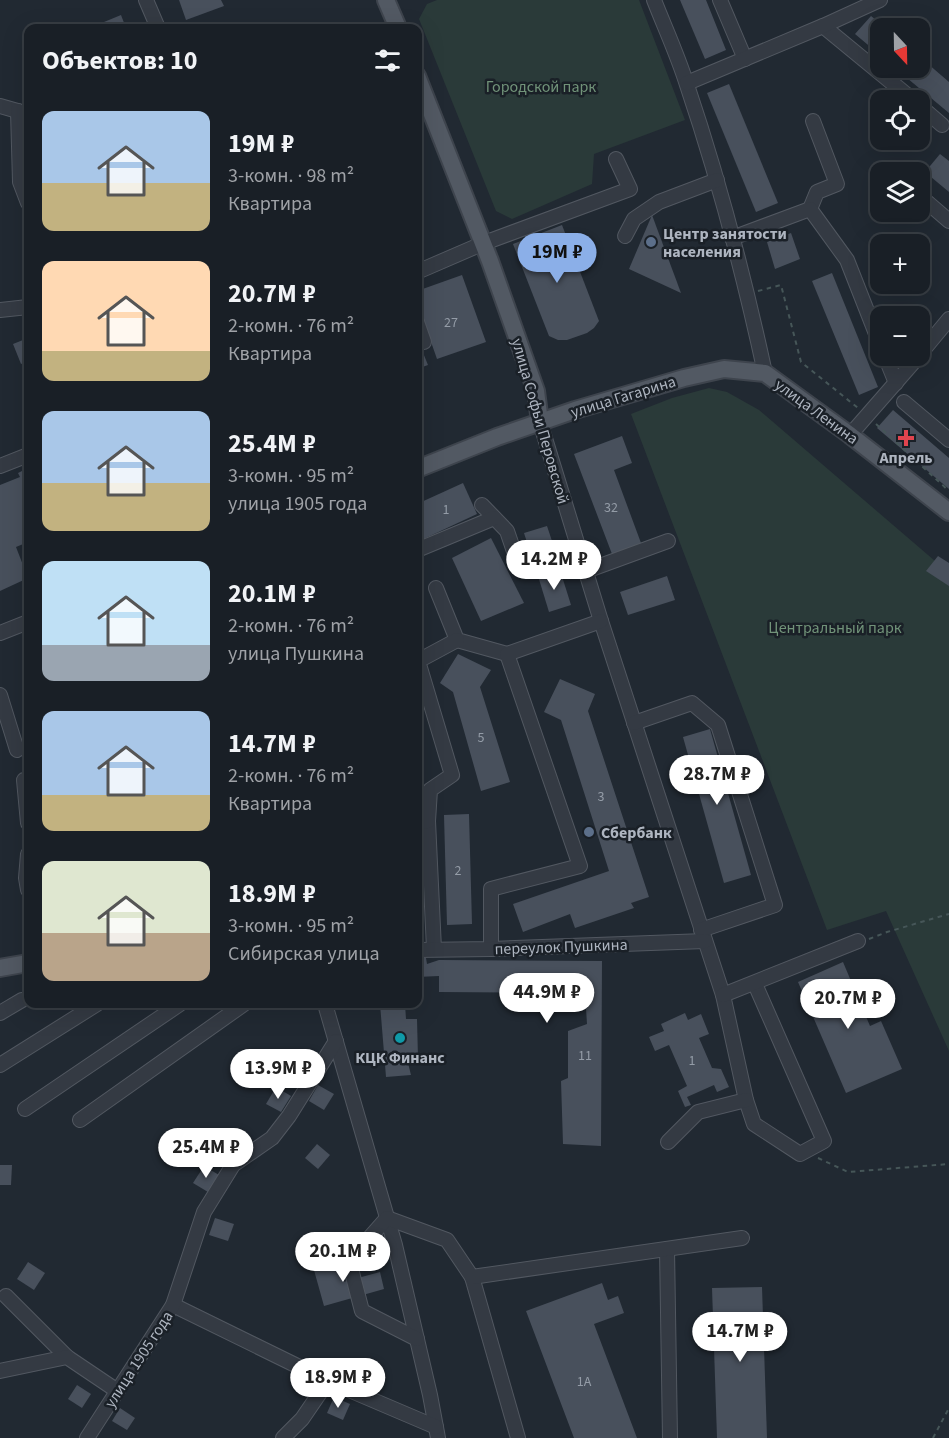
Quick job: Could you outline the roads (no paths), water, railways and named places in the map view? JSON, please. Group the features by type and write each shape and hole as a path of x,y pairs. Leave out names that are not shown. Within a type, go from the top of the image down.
{"main road":[{"path":"390,1 397,24"},
{"name":"улица Софьи Перовской","path":"422,88 484,243 536,392 540,422"},
{"name":"улица Гагарина","path":"422,467 575,410 694,375 724,369 765,373"},
{"name":"улица Ленина","path":"765,373 949,512"},
{"path":"0,968 24,964"}],"street":[{"path":"146,0 156,24"},
{"name":"улица Ленина","path":"654,0 687,83 717,180 748,293 765,373"},
{"path":"720,0 745,59"},
{"path":"687,83 880,0"},
{"path":"823,26 901,90"},
{"path":"0,106 23,112 20,182 24,192"},
{"path":"930,115 942,125"},
{"path":"732,238 810,209 817,192 837,184 813,121"},
{"path":"422,270 484,243 630,189 616,159"},
{"path":"625,236 634,219 659,202 717,180"},
{"path":"930,205 949,221"},
{"path":"810,209 848,260 870,318"},
{"path":"0,310 24,307"},
{"path":"930,342 949,319"},
{"path":"422,336 424,342"},
{"path":"889,366 896,383"},
{"path":"850,435 910,366"},
{"path":"904,402 949,440"},
{"name":"улица Софьи Перовской","path":"540,422 585,571 723,995 746,1100 754,1124 800,1154 824,1140 754,984"},
{"path":"0,466 24,457"},
{"path":"482,505 507,531 520,569 578,547"},
{"path":"422,548 494,518"},
{"path":"585,571 668,541"},
{"path":"436,588 457,640"},
{"path":"422,659 457,640 507,654 601,621"},
{"path":"0,633 24,624"},
{"path":"491,949 491,889 580,866 507,654"},
{"path":"422,674 452,775 430,790 422,822 434,949"},
{"path":"0,695 17,750"},
{"name":"переулок Пушкина","path":"422,950 491,949 703,935 775,905 718,725 692,703 634,723"},
{"path":"723,995 863,940"},
{"path":"0,1013 22,1000"},
{"path":"0,1065 91,1008"},
{"path":"25,1109 174,1008"},
{"path":"80,1120 238,1008"},
{"path":"326,1008 387,1218 417,1339 437,1433"},
{"name":"улица 1905 года","path":"87,1438 173,1305 204,1212 233,1165 272,1138 289,1116 336,1041"},
{"path":"668,1142 698,1112 746,1100"},
{"path":"387,1218 447,1240 472,1276 518,1438"},
{"path":"387,1218 349,1262 362,1311 417,1339"},
{"path":"472,1276 742,1238"},
{"path":"667,1249 670,1438"},
{"path":"6,1296 67,1357 117,1390"},
{"path":"173,1305 437,1433"},
{"path":"0,1371 67,1357"},
{"path":"283,1438 302,1419 328,1381"}],"place":[{"name":"Центр занятости населения","path":"651,242"},
{"name":"Апрель","path":"906,438"},
{"name":"Сбербанк","path":"589,832"},
{"name":"КЦК Финанс","path":"400,1038"}],"park label":[{"name":"Городской парк","path":"541,86"},
{"name":"Центральный парк","path":"835,627"}]}
